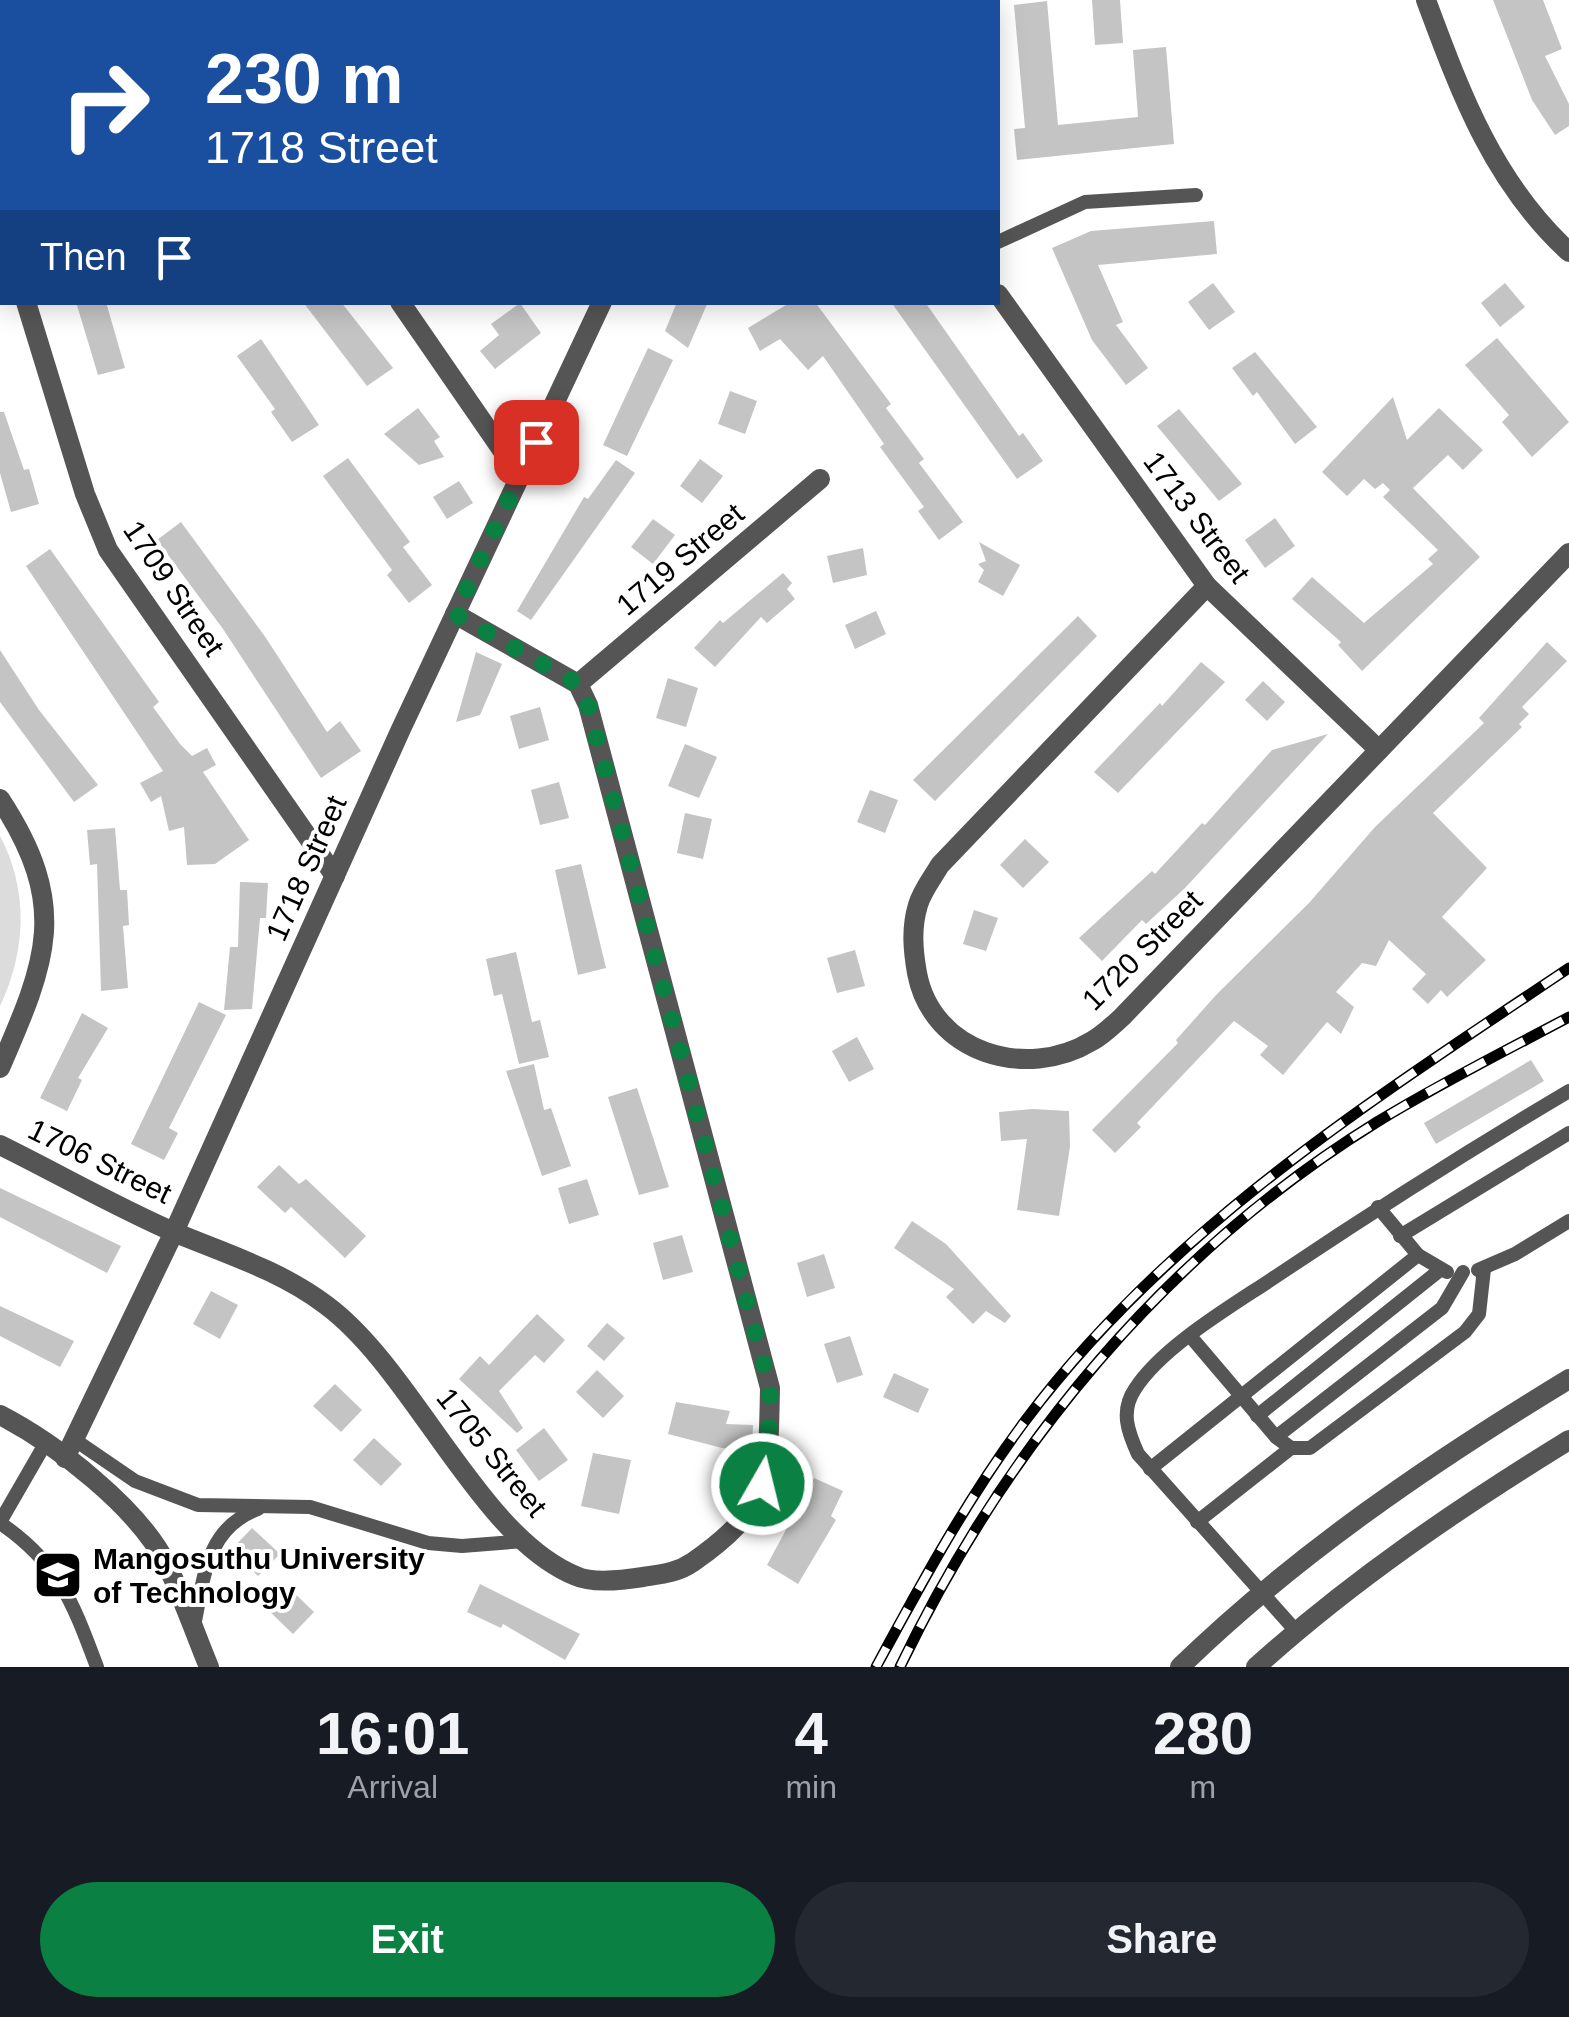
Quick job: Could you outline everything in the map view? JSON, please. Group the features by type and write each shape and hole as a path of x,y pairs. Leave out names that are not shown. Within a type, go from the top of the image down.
{"street":[{"path":"1426,0 1468,113 1491,159 1569,252"},
{"name":"1713 Street","path":"1000,297 1207,586 1379,750"},
{"name":"1709 Street","path":"27,305 93,518 108,550 335,876"},
{"path":"402,305 520,476"},
{"name":"1718 Street","path":"70,1449 174,1232 455,614 601,305"},
{"name":"1719 Street","path":"578,684 820,479"},
{"name":"1720 Street","path":"1207,586 940,865 918,902 912,944 920,987 937,1022 966,1046 1003,1059 1052,1057 1092,1042 1122,1017 1569,553"},
{"path":"455,614 578,684"},
{"name":"1705 Street","path":"174,1232 254,1264 328,1306 369,1345 507,1524 578,1578 626,1580 680,1571 723,1541 756,1505 768,1464 770,1388 601,749 578,684"},
{"path":"0,800 22,833 40,886 45,922 44,958 0,1068"},
{"name":"1706 Street","path":"0,1145 174,1232"},
{"path":"1180,1667 1263,1594 1416,1478 1569,1378"},
{"path":"0,1415 45,1444 70,1449 133,1520 166,1562 209,1667"},
{"path":"1256,1667 1296,1631 1485,1492 1569,1440"}],"lane":[{"path":"1000,241 1084,202 1196,194"},
{"path":"1296,1631 1150,1469 1127,1430 1126,1410 1134,1389 1190,1338 1378,1207 1569,1091"},
{"path":"1400,1236 1569,1133"},
{"path":"1378,1207 1418,1256 1440,1270 1463,1272 1484,1269 1569,1220"},
{"path":"1150,1469 1418,1256"},
{"path":"1197,1522 1292,1448 1322,1443 1466,1332 1479,1314 1484,1269"},
{"path":"1257,1416 1440,1270"},
{"path":"1276,1436 1442,1308 1463,1272"},
{"path":"1190,1338 1257,1416 1292,1448"},
{"path":"45,1444 0,1522 48,1562 65,1588 97,1667"},
{"path":"70,1449 169,1497 198,1505 310,1506 428,1544 462,1546 525,1541"},
{"path":"194,1630 208,1558 221,1532 242,1515 273,1504"}],"shaded area":[{"path":"0,836 16,878 21,921 15,964 0,1006"}],"building":[{"path":"1092,0 1120,0 1123,43 1095,45"},
{"path":"1493,0 1543,0 1562,49 1545,56 1569,104 1569,126 1555,135 1532,100"},
{"path":"1047,1 1058,125 1138,117 1133,50 1166,47 1174,144 1017,160 1014,129 1025,128 1014,5"},
{"path":"1214,221 1217,254 1098,265 1123,322 1116,325 1148,368 1126,385 1092,340 1052,248 1091,231"},
{"path":"1213,283 1235,312 1209,330 1188,302"},
{"path":"1505,283 1525,307 1500,327 1481,303"},
{"path":"77,305 107,305 125,368 98,375"},
{"path":"305,305 343,305 393,368 367,386"},
{"path":"521,305 541,333 495,369 480,351 499,335 491,324"},
{"path":"676,305 707,305 688,348 665,331"},
{"path":"786,305 817,305 891,404 886,408 924,459 919,463 963,522 939,540 918,511 924,507 880,447 884,444 823,356 808,370 780,339 760,351 748,328"},
{"path":"893,305 927,305 1019,436 1023,433 1043,461 1017,479"},
{"path":"1497,338 1569,422 1532,457 1502,422 1509,415 1465,365"},
{"path":"261,339 319,425 292,442 271,412 275,409 237,356"},
{"path":"648,348 673,360 627,456 603,445"},
{"path":"1255,352 1317,427 1295,444 1257,392 1253,396 1232,368"},
{"path":"730,391 757,401 745,434 718,424"},
{"path":"1393,397 1407,440 1439,408 1483,450 1463,470 1448,455 1413,488 1480,557 1362,671 1338,645 1341,642 1292,599 1312,577 1364,623 1433,564 1428,559 1438,550 1383,497 1390,490 1383,483 1375,489 1364,479 1347,496 1322,472"},
{"path":"418,408 440,437 434,441 444,457 419,465 384,434"},
{"path":"1179,409 1242,484 1219,501 1157,426"},
{"path":"0,412 4,412 24,470 29,469 39,504 11,512 0,473"},
{"path":"348,458 410,542 403,547 432,585 409,603 387,575 392,570 323,476"},
{"path":"700,459 723,476 702,503 680,486"},
{"path":"616,460 635,473 531,620 517,611 584,497 588,499"},
{"path":"459,481 473,503 447,519 433,497"},
{"path":"1275,518 1295,546 1265,568 1245,540"},
{"path":"653,519 675,535 653,564 631,547"},
{"path":"181,522 266,638 327,732 340,721 361,751 321,778 223,629 157,540"},
{"path":"979,542 1020,565 1003,596 978,582 984,570 978,564 986,561"},
{"path":"863,548 867,575 833,583 827,556"},
{"path":"50,549 159,702 153,707 180,744 192,756 207,748 216,765 203,772 249,840 215,864 187,865 184,827 169,831 161,796 151,802 140,783 163,771 26,566"},
{"path":"783,573 792,583 787,589 795,599 767,623 761,617 715,667 694,648 720,620 723,623"},
{"path":"876,611 886,634 855,649 845,625"},
{"path":"1078,616 1097,636 935,801 913,780"},
{"path":"1547,642 1567,661 1522,707 1529,714 1519,724 1522,727 1433,813 1487,868 1442,917 1486,960 1447,997 1441,990 1428,1004 1412,989 1426,974 1389,940 1376,966 1362,963 1336,992 1354,1007 1341,1034 1327,1022 1283,1075 1260,1055 1268,1046 1234,1021 1137,1123 1141,1127 1115,1153 1092,1130 1178,1043 1176,1040 1216,995 1309,903 1375,827 1484,723 1479,718"},
{"path":"0,650 39,710 98,785 74,802 0,702"},
{"path":"476,652 502,664 480,715 456,722"},
{"path":"1201,662 1225,682 1118,793 1094,772"},
{"path":"668,678 698,688 686,727 656,718"},
{"path":"1263,681 1285,702 1267,721 1245,700"},
{"path":"540,707 549,740 519,749 510,716"},
{"path":"1328,734 1185,888 1146,924 1142,920 1102,961 1079,938 1152,871 1155,874 1272,750"},
{"path":"685,744 717,757 699,798 668,786"},
{"path":"559,782 569,818 540,825 531,790"},
{"path":"870,790 898,800 885,833 857,822"},
{"path":"685,813 712,819 703,859 677,853"},
{"path":"115,828 120,890 127,890 129,925 123,926 128,988 101,991 97,864 90,865 87,830"},
{"path":"1025,839 1049,862 1023,888 1000,865"},
{"path":"581,864 606,968 578,975 555,870"},
{"path":"240,882 268,883 266,918 260,918 252,1009 224,1010 230,947 238,947"},
{"path":"974,910 998,918 986,951 963,944"},
{"path":"855,950 865,986 837,993 827,958"},
{"path":"516,952 532,1022 540,1020 549,1057 519,1064 502,994 494,996 486,959"},
{"path":"199,1002 226,1015 169,1128 178,1133 164,1160 131,1144"},
{"path":"82,1013 108,1028 78,1078 82,1080 67,1111 40,1098"},
{"path":"857,1037 874,1069 849,1082 832,1051"},
{"path":"1531,1060 1544,1081 1436,1144 1424,1123"},
{"path":"534,1064 544,1110 551,1108 571,1166 542,1176 506,1071"},
{"path":"637,1088 669,1187 639,1195 608,1097"},
{"path":"1069,1111 1070,1147 1059,1216 1017,1210 1027,1139 1001,1141 999,1112"},
{"path":"279,1165 299,1184 306,1179 366,1236 345,1258 291,1207 285,1213 257,1187"},
{"path":"587,1179 599,1215 569,1224 558,1188"},
{"path":"0,1188 121,1246 107,1273 0,1217"},
{"path":"912,1221 946,1244 1011,1316 1005,1323 986,1311 973,1324 946,1297 954,1289 894,1248"},
{"path":"682,1235 693,1272 663,1280 653,1243"},
{"path":"824,1254 835,1288 807,1297 797,1263"},
{"path":"211,1291 238,1305 220,1339 193,1324"},
{"path":"0,1306 74,1341 60,1367 0,1336"},
{"path":"537,1314 565,1340 544,1363 535,1355 499,1391 523,1428 517,1433 459,1379 480,1356 489,1365"},
{"path":"607,1323 625,1338 604,1361 587,1346"},
{"path":"850,1336 863,1375 837,1383 824,1344"},
{"path":"597,1370 624,1396 603,1418 576,1392"},
{"path":"894,1373 929,1389 918,1413 883,1397"},
{"path":"335,1384 362,1410 341,1432 313,1406"},
{"path":"676,1402 730,1411 726,1424 753,1425 752,1450 722,1448 668,1434"},
{"path":"544,1428 568,1460 539,1481 516,1450"},
{"path":"374,1438 402,1464 381,1486 353,1460"},
{"path":"593,1453 631,1460 619,1514 581,1506"},
{"path":"814,1478 843,1491 831,1516 836,1520 798,1584 767,1565"},
{"path":"252,1528 280,1554 258,1576 231,1550"},
{"path":"480,1584 580,1634 565,1660 503,1624 501,1628 467,1612"},
{"path":"287,1586 314,1612 293,1634 266,1608"}],"railway":[{"path":"876,1667 946,1541 1004,1450 1082,1352 1143,1287 1208,1228 1348,1118 1569,968"},
{"path":"900,1667 990,1507 1042,1432 1099,1360 1161,1293 1228,1231 1300,1174 1400,1108 1569,1017"}],"place":[{"name":"Mangosuthu University of Technology","path":"58,1575"}],"route":[{"path":"536,442 455,614 578,684 588,705 770,1388 768,1464 762,1484"}]}
